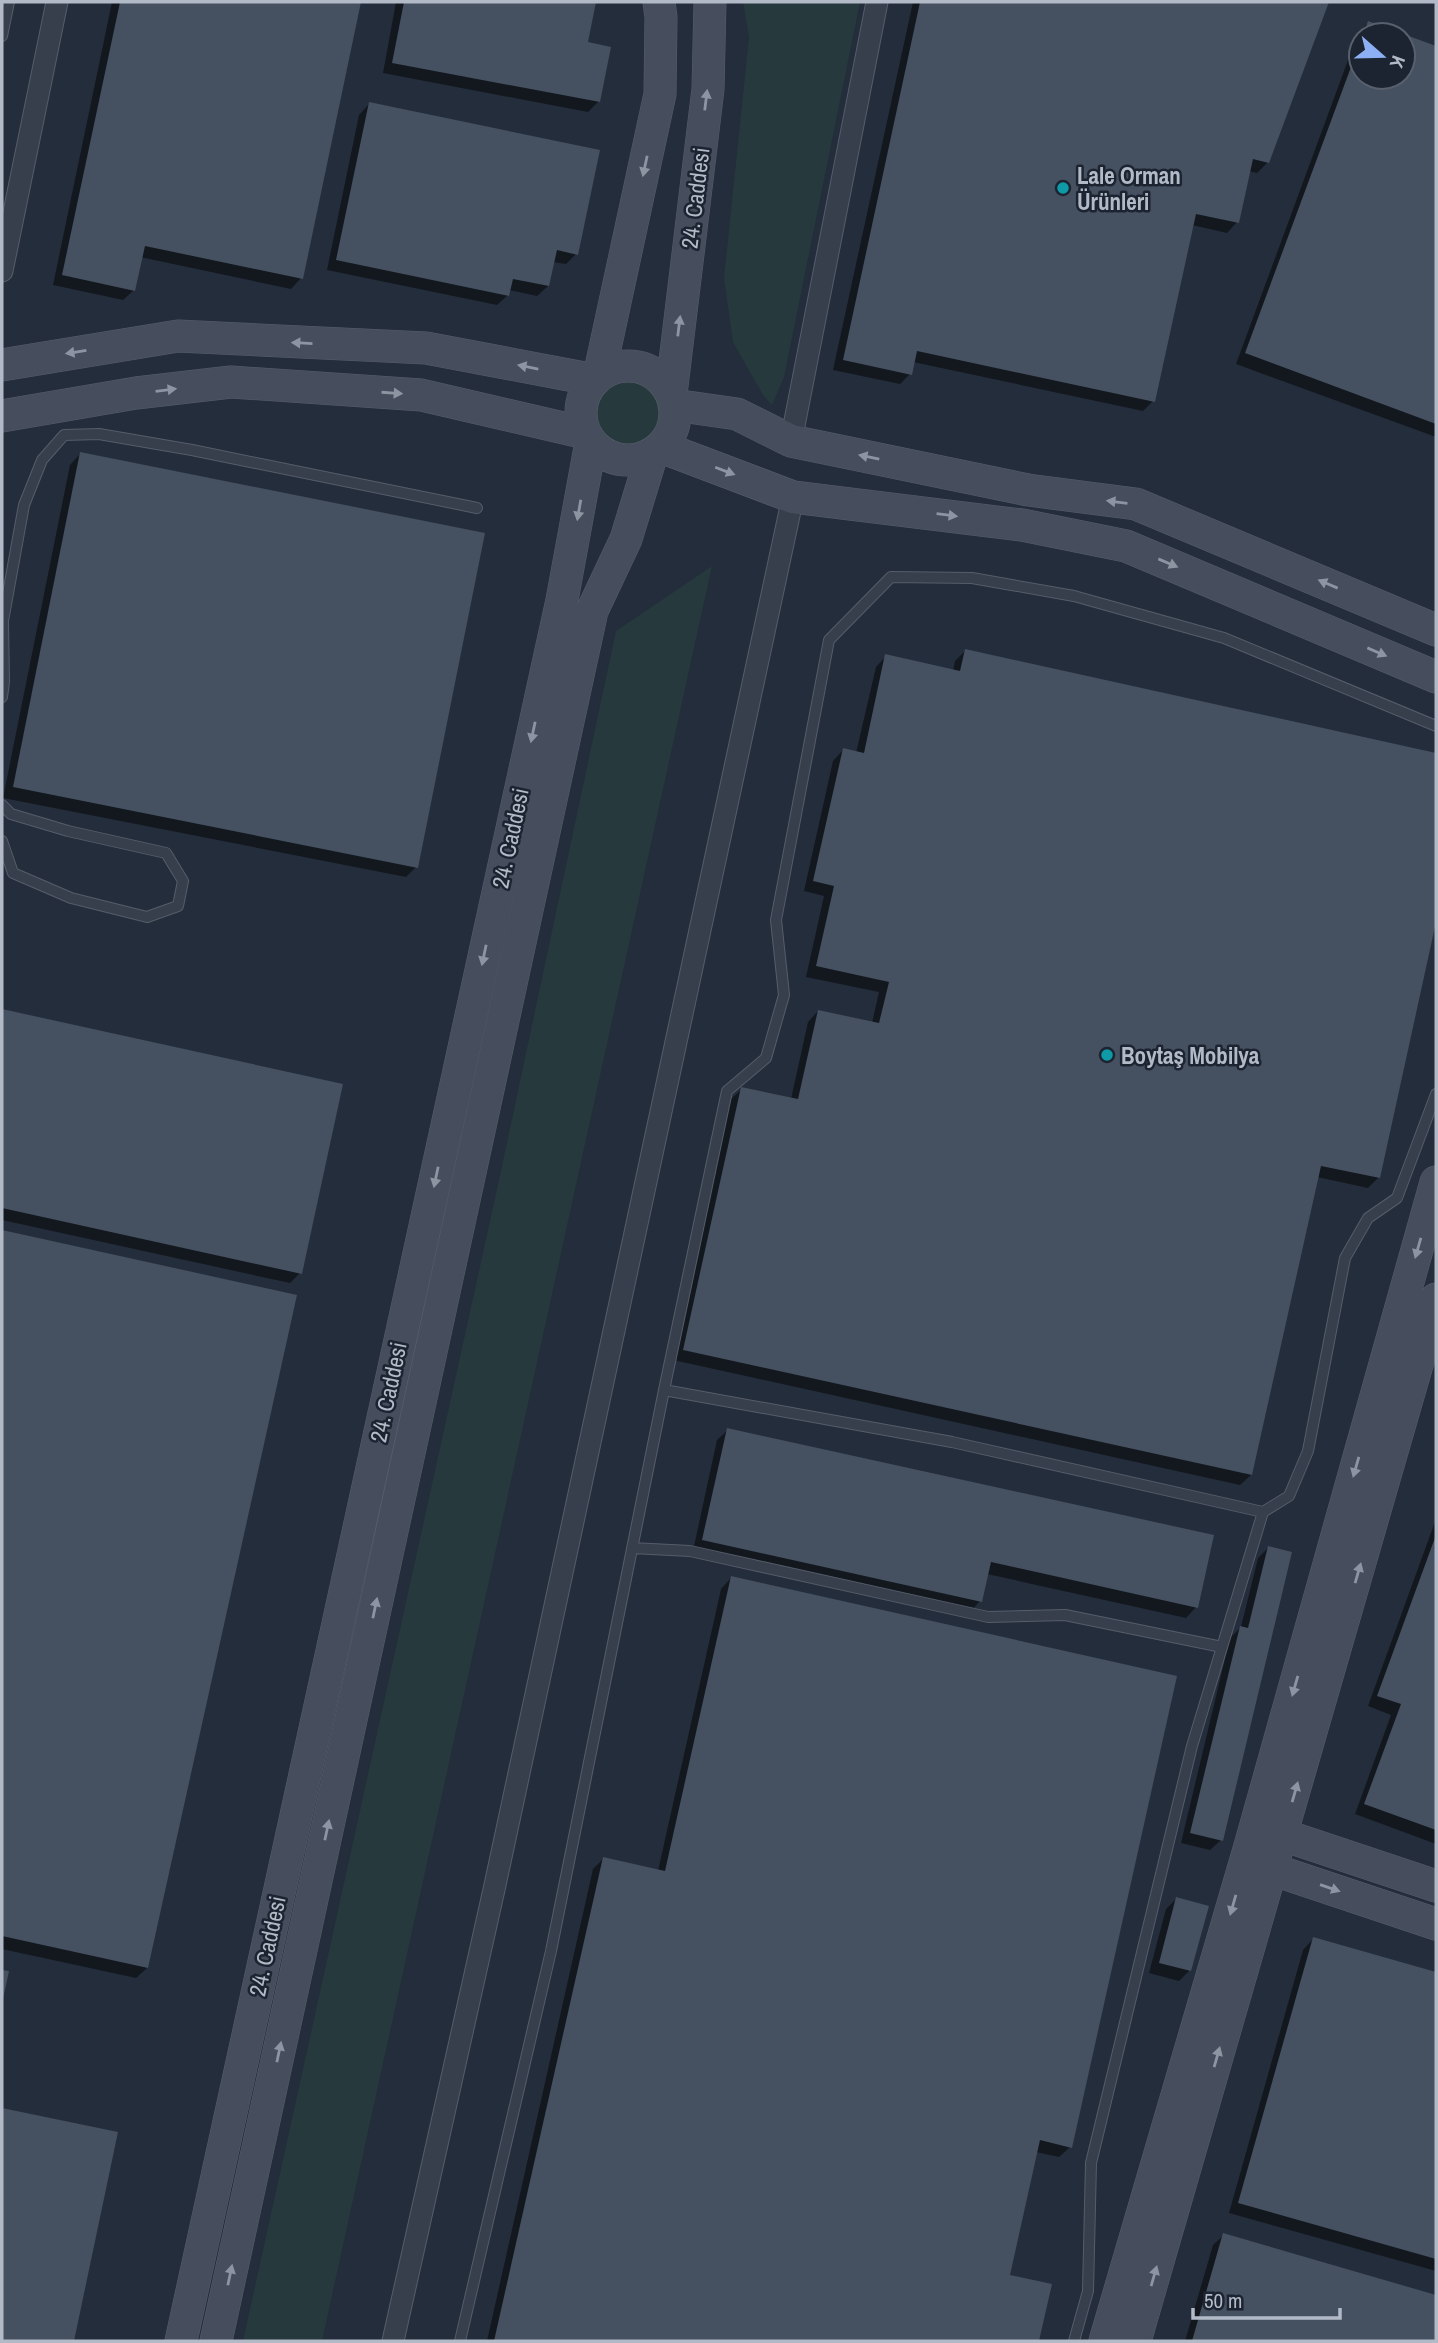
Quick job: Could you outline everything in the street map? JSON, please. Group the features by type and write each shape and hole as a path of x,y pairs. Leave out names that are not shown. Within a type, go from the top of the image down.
{"street":[{"path":"2,271 57,2"},
{"path":"597,378 660,94 659,2"},
{"name":"24. Caddesi","path":"673,399 708,89 710,2"},
{"path":"790,441 877,2"},
{"path":"2,365 178,337 426,348 597,378"},
{"path":"2,416 136,393 231,382 421,395 588,438 608,456 620,460 642,458 657,450 673,427 673,399 657,376 637,367 614,368 597,378 588,389 581,410 588,438"},
{"path":"673,399 737,414 790,441 1028,490 1136,504 1436,630"},
{"name":"24. Caddesi","path":"181,2341 562,600 588,438"},
{"path":"657,450 793,497 1022,524 1126,546 1436,677"},
{"name":"24. Caddesi","path":"216,2341 592,611 626,538 657,450"},
{"path":"393,2341 501,1857 793,497"},
{"path":"1105,2341 1250,1846 1436,1182"},
{"path":"1135,2341 1436,1299"},
{"path":"1250,1846 1283,1835 1436,1886"},
{"path":"1250,1846 1271,1868 1436,1924"}],"lane":[{"path":"2,36 9,2"},
{"path":"2,697 3,621 24,505 43,460 64,435 99,434 477,508"},
{"path":"460,2341 551,1951 727,1091 766,1058 784,995 776,920 828,640 891,577 972,578 1074,596 1224,638 1436,726"},
{"path":"2,804 11,814 166,853 183,881 178,906 147,918 71,898 13,873 2,841"},
{"path":"1074,2341 1088,2291 1091,2163 1192,1745 1263,1513 1289,1496 1308,1451 1345,1258 1368,1218 1397,1198 1436,1094"},
{"path":"664,1390 952,1442 1263,1513"},
{"path":"632,1548 690,1551 988,1617 1065,1615 1222,1647"}],"shaded area":[{"path":"743,2 860,2 784,377 772,405 763,395 733,342 724,278 749,37"},
{"path":"628,379 641,382 652,389 659,400 662,413 659,426 652,437 641,444 628,447 615,444 604,437 597,426 594,413 597,400 604,389 615,382"},
{"path":"712,566 322,2341 243,2341 496,1194 616,631"}],"building":[{"path":"120,2 361,2 303,279 145,246 135,291 62,275"},
{"path":"404,2 596,2 588,42 611,47 600,102 392,63"},
{"name":"Lale Orman Ürünleri","path":"920,2 1329,2 1269,163 1253,159 1239,223 1196,214 1155,402 917,351 912,375 843,360"},
{"path":"1417,39 1436,46 1436,424 1245,353 1347,78 1347,91 1417,91"},
{"path":"369,102 600,150 578,255 557,250 549,286 513,279 509,296 336,260"},
{"path":"80,452 485,533 418,868 13,787"},
{"name":"Boytaş Mobilya","path":"965,649 1436,753 1436,922 1380,1178 1321,1166 1252,1475 683,1350 741,1087 798,1099 818,1010 879,1023 889,982 816,966 834,886 813,881 843,748 864,753 885,654 960,671"},
{"path":"2,1009 343,1084 302,1274 2,1208"},
{"path":"2,1230 297,1295 148,1968 2,1936"},
{"path":"727,1428 1214,1535 1198,1608 991,1562 982,1602 702,1540"},
{"path":"1436,1535 1436,1830 1364,1804 1401,1704 1377,1696"},
{"path":"1268,1546 1292,1552 1223,1841 1190,1833 1240,1626 1248,1628"},
{"path":"731,1576 1177,1676 1072,2148 1040,2140 1010,2275 1052,2284 1039,2341 494,2341 603,1857 665,1871"},
{"path":"1176,1897 1209,1906 1191,1971 1159,1963"},
{"path":"1313,1937 1436,1972 1436,2259 1238,2203"},
{"path":"2,1970 9,1971 3,1999 2,1999"},
{"path":"2,2108 118,2132 74,2341 2,2341"},
{"path":"1223,2233 1436,2295 1436,2341 1192,2341"}],"place":[{"name":"Lale Orman Ürünleri","path":"1063,188"},
{"name":"Boytaş Mobilya","path":"1107,1055"}]}
